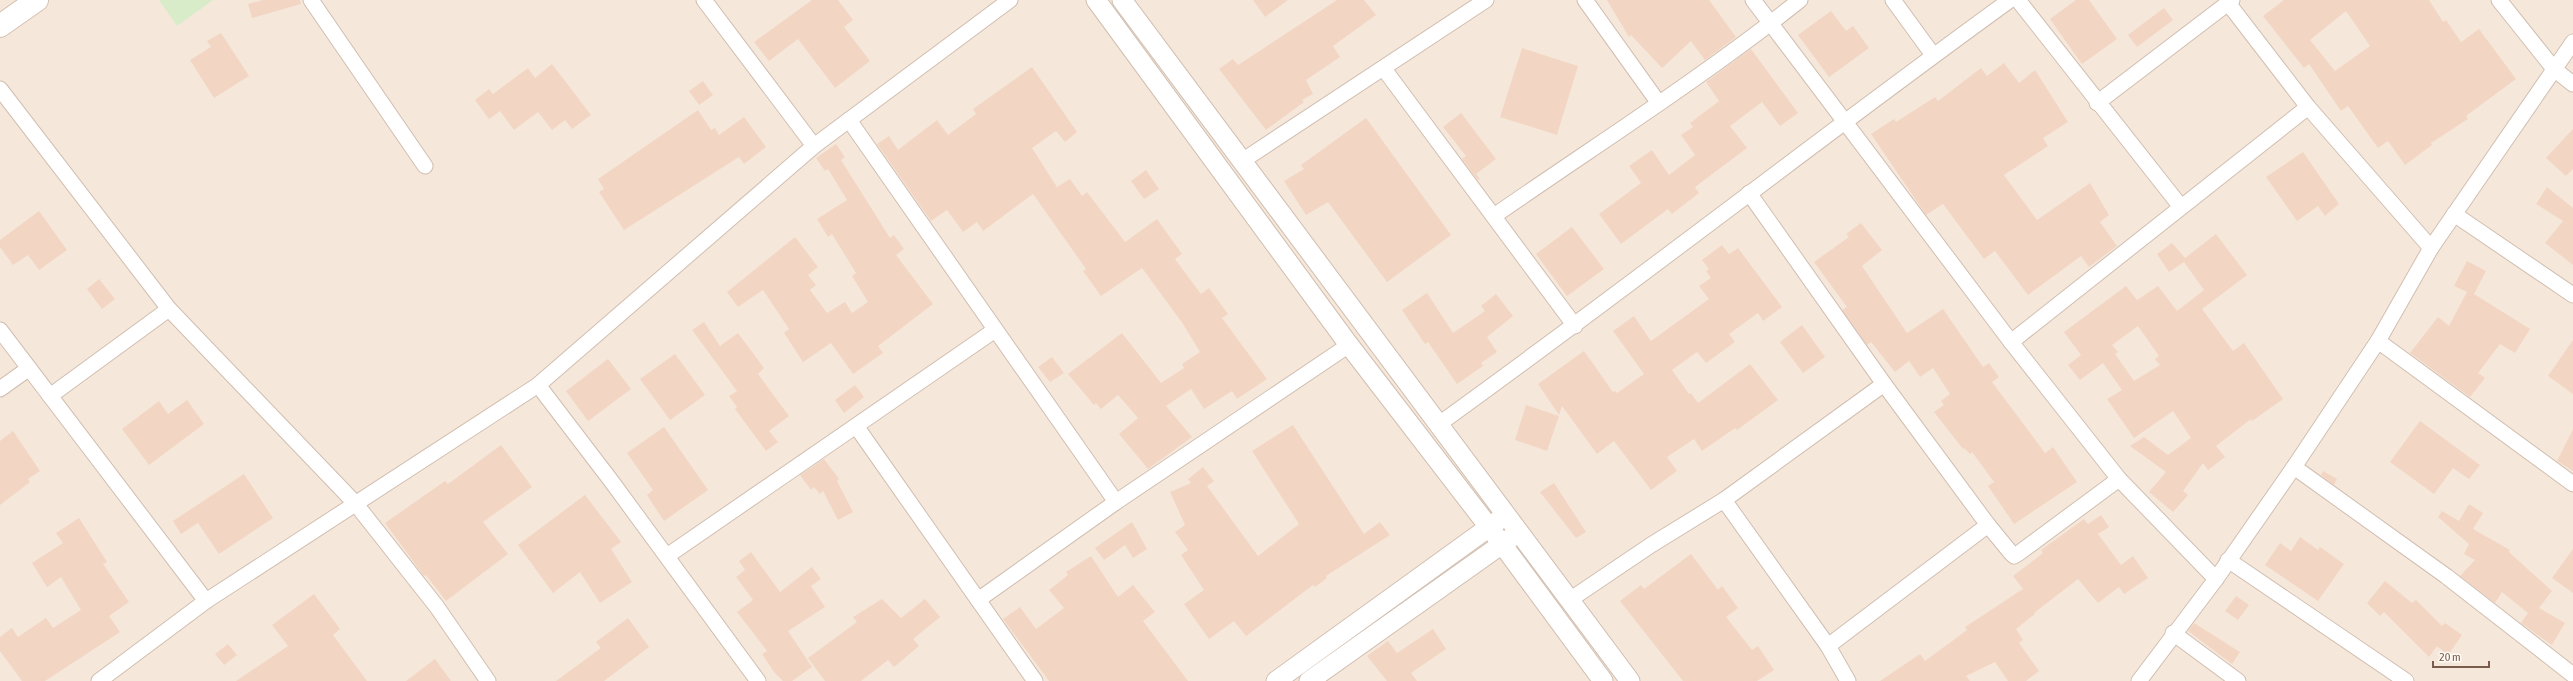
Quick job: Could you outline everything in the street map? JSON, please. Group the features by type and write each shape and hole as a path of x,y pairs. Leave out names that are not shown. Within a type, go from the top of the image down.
{"main road":[{"path":"0,26 37,0"}],"street":[{"path":"311,0 425,166"},
{"path":"704,0 814,146"},
{"path":"99,681 206,601 538,385 814,146 1010,0"},
{"path":"1096,0 1349,345 1502,544 1604,681"},
{"path":"1122,0 1571,599 1630,681"},
{"path":"1242,161 1384,69 1486,0"},
{"path":"1585,0 1658,102"},
{"path":"1752,0 2011,342 2119,479 2216,579"},
{"path":"1494,216 1658,102 1688,85 1800,0"},
{"path":"1893,0 1933,56"},
{"path":"1440,424 1575,326 1844,121 2010,0"},
{"path":"2018,0 2097,103 2181,207"},
{"path":"2499,0 2554,69 2573,84"},
{"path":"2097,103 2230,2 2308,107 2431,248"},
{"path":"2138,681 2173,633 2216,579 2294,468 2378,341 2431,248 2573,42"},
{"path":"1384,69 1575,326"},
{"path":"0,89 169,309 355,503 437,607 488,681"},
{"path":"2011,342 2308,107"},
{"path":"849,120 1116,502"},
{"path":"1750,193 1884,384 1988,525 2014,556 2119,479"},
{"path":"2454,214 2573,296"},
{"path":"50,396 169,309"},
{"path":"0,330 206,601"},
{"path":"666,556 995,330"},
{"path":"2378,341 2573,484"},
{"path":"978,600 1116,502 1349,345"},
{"path":"0,389 28,368"},
{"path":"1571,599 1651,545 1724,500 1884,384"},
{"path":"538,385 758,681"},
{"path":"856,426 1035,681"},
{"path":"2294,468 2446,576 2573,675"},
{"path":"1724,500 1828,646 1848,681"},
{"path":"1276,681 1507,514"},
{"path":"1828,646 1988,525"},
{"path":"1309,681 1520,532"},
{"path":"2228,560 2406,681"},
{"path":"2173,633 2238,681"}],"shaded area":[{"path":"0,0 2573,0 2573,681 0,681"}],"green space":[{"path":"159,0 213,0 177,26"}],"building":[{"path":"263,0 300,0 301,4 252,18 248,4"},
{"path":"812,0 838,0 853,20 844,27 870,61 835,88 798,39 769,61 754,42"},
{"path":"1253,0 1288,0 1265,17"},
{"path":"1337,0 1364,0 1376,15 1333,46 1340,57 1306,80 1313,94 1302,100 1304,102 1266,130 1219,69 1233,59 1238,65"},
{"path":"1607,0 1709,0 1736,37 1705,60 1691,41 1662,68 1631,35 1629,37"},
{"path":"2076,0 2089,0 2117,39 2082,64 2050,19"},
{"path":"2284,0 2429,0 2443,22 2446,20 2461,42 2479,29 2516,79 2466,116 2468,119 2431,143 2432,145 2405,165 2388,141 2378,148 2348,106 2341,111 2309,64 2304,68 2263,16","holes":["2346,11 2370,46 2335,71 2310,40"]},
{"path":"2164,8 2173,20 2137,47 2128,35"},
{"path":"1831,11 1846,31 1853,26 1869,48 1829,77 1798,35"},
{"path":"221,33 249,76 214,98 190,60 211,47 207,41"},
{"path":"1522,48 1578,66 1557,135 1500,117"},
{"path":"1751,49 1798,113 1780,126 1762,102 1730,126 1747,148 1695,187 1699,193 1672,214 1668,209 1621,244 1599,214 1641,183 1629,166 1652,150 1669,175 1695,155 1681,135 1693,127 1690,123 1719,101 1706,82"},
{"path":"2004,63 2019,83 2035,70 2068,122 2043,138 2048,146 2004,175 2037,220 2090,183 2109,215 2100,222 2117,246 2089,267 2081,256 2028,295 1995,251 1984,259 1943,204 1926,215 1871,134 1894,119 1896,122 1935,97 1938,101 1981,68 1987,76"},
{"path":"552,64 591,115 572,129 565,120 552,130 538,112 514,130 500,111 489,119 475,100 489,89 493,94 528,68 535,78"},
{"path":"1032,67 1077,132 1065,142 1056,131 1032,148 1057,187 1070,179 1082,196 1087,192 1125,242 1157,219 1182,254 1175,259 1201,294 1209,288 1228,314 1222,318 1267,379 1237,399 1232,391 1204,409 1191,389 1166,406 1192,437 1148,469 1119,434 1138,418 1118,395 1101,409 1096,403 1094,405 1068,374 1122,333 1161,383 1184,368 1182,364 1200,352 1183,324 1142,268 1101,296 1083,271 1086,269 1033,194 983,231 977,222 963,232 947,210 931,221 877,144 889,136 898,150 937,120 948,135 976,114 973,109"},
{"path":"703,81 713,95 699,105 689,91"},
{"path":"698,110 711,130 715,128 719,135 744,117 766,147 744,164 739,157 624,230 599,192 604,189 598,179"},
{"path":"1461,113 1496,159 1476,174 1480,179 1478,180 1462,159 1466,156 1443,127"},
{"path":"1366,118 1451,235 1387,282 1328,202 1306,215 1284,181 1304,169 1301,165"},
{"path":"2573,129 2573,169 2566,176 2546,158"},
{"path":"836,144 845,157 841,160 890,238 894,235 904,249 896,255 933,304 878,346 883,353 853,374 831,343 803,362 784,333 789,329 763,290 738,307 727,292 795,237 818,267 808,275 816,285 810,290 827,313 845,302 852,313 868,302 852,276 856,273 832,234 828,237 817,219 847,200 828,169 825,171 816,158"},
{"path":"2303,152 2339,204 2325,216 2318,206 2297,221 2266,177"},
{"path":"1146,170 1159,189 1144,199 1131,181"},
{"path":"2547,187 2573,208 2573,265 2545,243 2563,221 2536,204"},
{"path":"39,211 67,250 39,270 28,255 13,265 0,247 0,240"},
{"path":"1861,223 1882,250 1862,266 1907,333 1943,309 1983,367 1989,363 1999,377 1992,382 2045,453 2053,447 2077,482 2014,524 1988,486 1994,482 1972,452 1970,454 1964,448 1963,449 1934,412 1944,405 1941,401 1950,394 1933,368 1920,377 1909,361 1895,372 1871,342 1867,345 1842,310 1847,307 1814,262 1849,237 1846,234"},
{"path":"1572,227 1604,269 1567,296 1536,254"},
{"path":"2216,234 2247,275 2202,309 2233,351 2244,343 2283,399 2252,421 2251,419 2216,446 2225,457 2208,470 2203,463 2183,491 2188,495 2173,512 2149,492 2166,472 2130,446 2144,437 2168,455 2191,438 2173,411 2134,438 2107,399 2122,390 2103,363 2080,380 2068,365 2081,355 2064,332 2126,286 2137,300 2158,286 2177,311 2204,290 2184,262 2169,272 2157,254 2172,243 2185,258","holes":["2138,326 2159,356 2155,359 2160,365 2134,381 2115,354 2118,352 2112,345"]},
{"path":"1722,245 1729,254 1738,248 1782,307 1763,321 1758,313 1729,334 1735,342 1706,363 1697,352 1672,370 1689,394 1691,393 1698,403 1750,364 1778,400 1737,430 1735,428 1702,451 1694,439 1667,457 1677,471 1651,490 1614,441 1597,454 1562,406 1559,415 1538,384 1584,351 1613,392 1615,391 1617,393 1644,374 1613,331 1634,316 1651,341 1709,299 1699,286 1711,278 1706,271 1709,269 1702,260"},
{"path":"2467,261 2486,271 2474,294 2530,329 2515,353 2500,344 2478,373 2485,378 2470,397 2410,353 2438,317 2449,326 2467,292 2454,286"},
{"path":"99,279 115,299 102,309 87,289"},
{"path":"1427,293 1453,333 1485,311 1481,306 1496,294 1513,316 1487,337 1497,352 1481,363 1483,366 1457,384 1428,342 1425,344 1402,310"},
{"path":"704,322 720,346 738,333 764,368 758,374 789,416 769,431 778,442 766,451 735,409 737,407 729,396 737,391 692,330"},
{"path":"1802,325 1825,357 1803,373 1780,342"},
{"path":"2573,340 2573,394 2548,376"},
{"path":"675,354 705,395 670,420 640,379"},
{"path":"1052,357 1064,373 1050,382 1038,367"},
{"path":"608,359 631,389 588,421 566,391"},
{"path":"855,385 864,397 844,413 835,400"},
{"path":"187,400 204,424 149,465 122,429 159,401 168,414"},
{"path":"1526,405 1559,416 1547,451 1515,440"},
{"path":"2420,421 2480,465 2469,479 2453,468 2434,494 2390,462"},
{"path":"1293,425 1364,534 1380,522 1390,535 1326,576 1327,578 1315,587 1313,585 1246,636 1234,621 1209,639 1184,604 1204,590 1181,555 1188,550 1175,532 1185,525 1170,492 1191,483 1188,479 1203,467 1214,481 1207,486 1258,556 1299,524 1252,451"},
{"path":"664,427 708,490 664,521 647,495 653,490 627,453"},
{"path":"2573,429 2573,471 2557,461"},
{"path":"13,431 40,471 28,479 30,482 0,505 0,441"},
{"path":"501,445 532,487 483,522 508,554 446,601 426,575 424,576 385,523 445,481 448,484"},
{"path":"824,459 839,479 837,481 853,512 838,520 823,491 820,494 814,487 811,490 800,475"},
{"path":"2323,471 2337,479 2334,485 2321,475"},
{"path":"244,474 273,518 219,554 198,523 181,534 173,521"},
{"path":"1554,483 1586,532 1576,538 1540,492"},
{"path":"585,495 621,542 611,549 632,582 600,603 580,572 553,593 518,545"},
{"path":"2469,504 2483,513 2473,529 2510,550 2509,552 2552,591 2539,608 2565,623 2552,645 2521,623 2528,613 2502,592 2495,603 2460,576 2475,560 2464,554 2469,544 2438,517 2442,511 2459,521"},
{"path":"2101,515 2109,527 2098,534 2121,565 2133,556 2148,578 2124,594 2119,587 2098,603 2078,579 2034,613 2035,614 2016,629 2023,640 2019,643 2039,671 2026,681 2008,681 1995,662 1966,676 1970,681 1880,681 1920,654 1925,661 1967,630 1965,627 2023,589 2013,576 2043,553 2041,550 2084,519 2088,524"},
{"path":"79,518 107,562 103,564 129,602 109,616 120,632 45,681 22,681 0,651 0,637 12,628 18,637 46,618 53,628 81,610 61,577 47,587 32,563 63,543 56,533"},
{"path":"1132,522 1147,549 1133,558 1125,545 1104,560 1095,548"},
{"path":"2300,537 2318,550 2320,547 2344,564 2318,601 2265,565 2280,543 2291,551"},
{"path":"2573,549 2573,593 2552,578"},
{"path":"751,552 780,592 812,567 821,579 811,586 825,607 788,631 812,667 792,681 783,681 774,672 762,654 767,651 737,612 753,600 736,577 745,570 739,561"},
{"path":"1691,554 1718,590 1722,586 1738,608 1726,617 1752,650 1758,646 1774,670 1757,681 1683,681 1620,601 1641,585 1644,589"},
{"path":"1091,556 1118,597 1133,585 1155,612 1143,621 1188,681 1049,681 1003,619 1020,607 1036,629 1064,608 1049,590 1068,575 1066,572"},
{"path":"2385,581 2412,603 2416,600 2442,626 2445,623 2462,635 2448,655 2437,646 2429,657 2384,612 2380,616 2367,603"},
{"path":"314,594 340,629 333,635 367,681 236,681 288,646 272,625"},
{"path":"2236,596 2249,605 2238,620 2225,611"},
{"path":"882,599 901,618 925,599 940,617 913,639 919,646 894,667 888,660 861,681 825,681 808,658 857,622 853,617"},
{"path":"628,618 649,647 604,681 556,681 601,648 596,642"},
{"path":"2194,623 2240,652 2232,664 2188,631"},
{"path":"1433,629 1446,649 1411,673 1417,681 1387,681 1367,656 1388,641 1397,653"},
{"path":"228,644 237,655 224,665 215,654"},
{"path":"435,659 451,681 406,681"}]}
